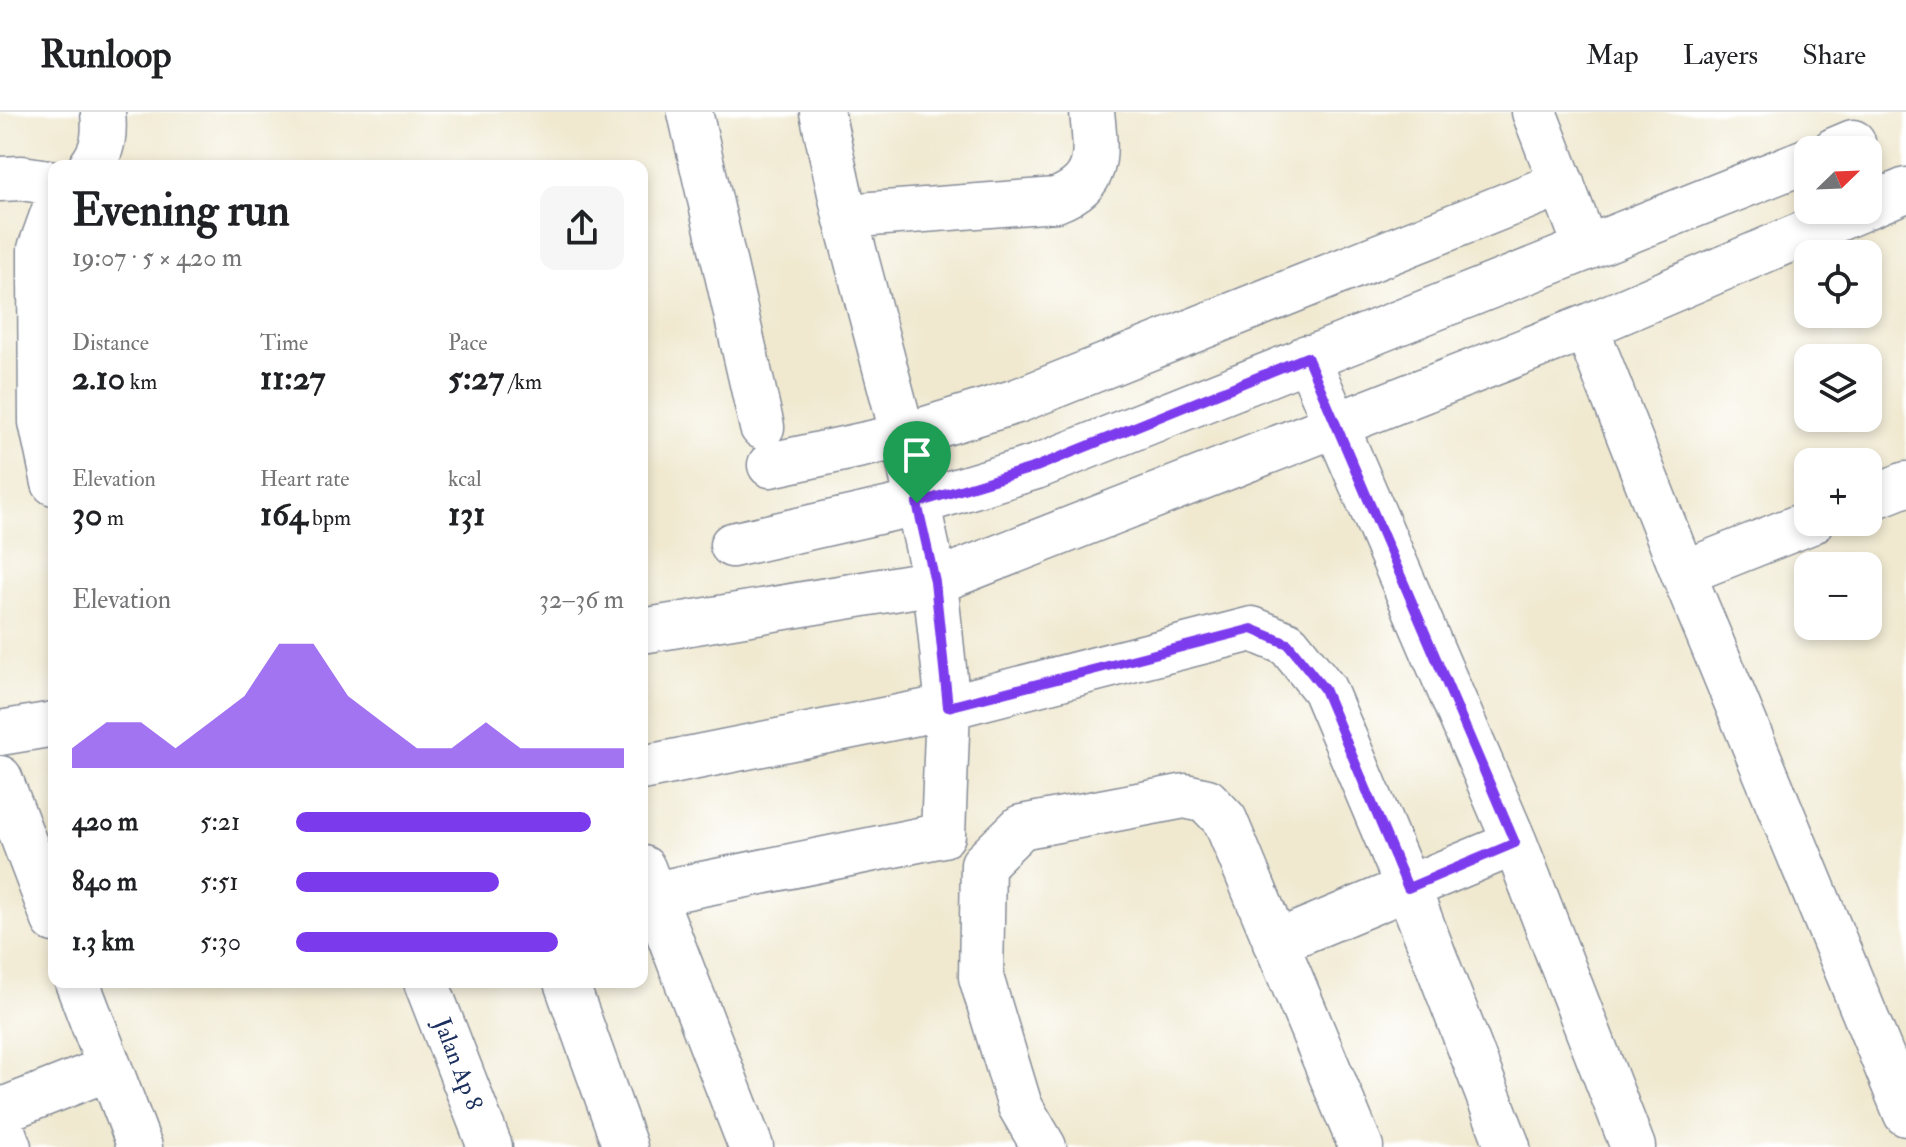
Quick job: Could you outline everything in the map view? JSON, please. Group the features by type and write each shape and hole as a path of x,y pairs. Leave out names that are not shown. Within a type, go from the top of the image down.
{"street":[{"path":"96,160 100,154 105,131 103,112"},
{"path":"690,112 766,446 903,436 1017,401 1562,183"},
{"path":"751,1147 648,880 943,835 948,707 935,582 903,436 845,216 822,112"},
{"path":"845,216 1056,200 1074,193 1087,180 1094,164 1096,146 1092,112"},
{"path":"1534,112 1586,247"},
{"path":"732,545 917,503 1036,467 1794,165"},
{"path":"0,179 48,182"},
{"path":"1882,200 1906,190"},
{"path":"648,630 935,582 1586,327 1826,224"},
{"path":"48,227 40,249 40,271 41,422 48,455"},
{"path":"1586,327 1683,573 1906,1114"},
{"path":"1307,357 1515,843 1633,1147"},
{"path":"1882,493 1906,484"},
{"path":"1683,573 1794,529"},
{"path":"648,767 948,707 1252,629 1288,644 1324,689 1408,888 1508,1147"},
{"path":"0,733 48,725"},
{"path":"0,778 48,904"},
{"path":"1044,1147 1020,1106 981,977 983,864 1021,827 1185,796 1207,801 1225,820 1361,1147"},
{"path":"1275,943 1515,843"},
{"path":"79,988 140,1147"},
{"name":"Jalan Ap 8","path":"428,988 490,1147"},
{"path":"568,988 625,1147"},
{"path":"0,1111 110,1068"},
{"path":"0,1123 9,1147"}],"route":[{"path":"1307,357 1515,843 1408,888 1324,689 1288,644 1252,629 948,707 935,582 917,503 1036,467 1307,357"}]}
